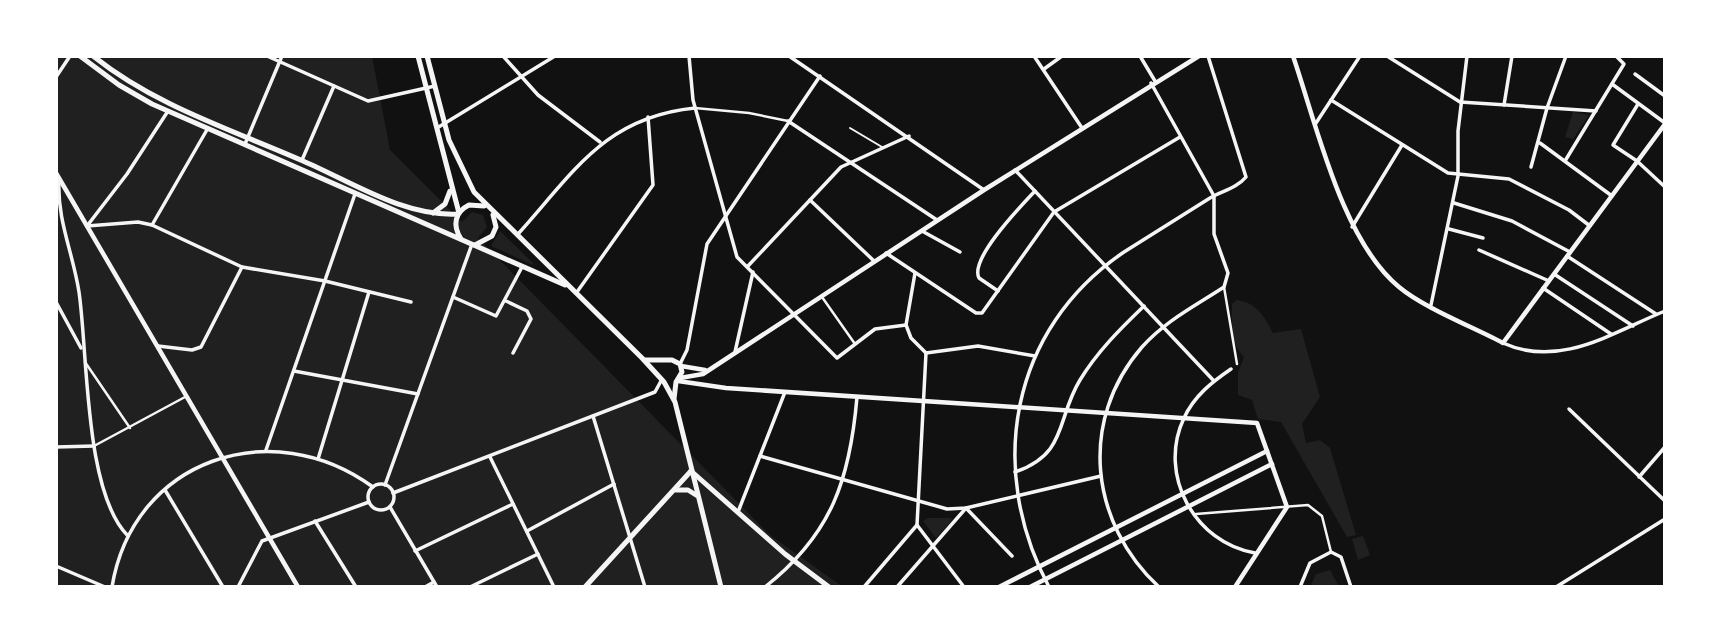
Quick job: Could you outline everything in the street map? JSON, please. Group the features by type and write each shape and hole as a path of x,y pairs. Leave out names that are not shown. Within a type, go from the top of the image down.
{"main road":[{"path":"80,56 119,85 168,111 208,128 302,160 431,214 458,214 470,205 487,207"},
{"path":"93,56 137,88 246,141 355,193 568,286"},
{"path":"418,56 458,214 455,227 464,241"},
{"path":"427,56 444,123 466,179 492,213 661,379 674,402 721,587"},
{"path":"431,214 445,204 450,188"},
{"path":"473,245 492,236 496,222 492,213"},
{"path":"642,359 680,365 674,402"},
{"path":"661,379 659,369 665,361"},
{"path":"661,379 678,381"},
{"path":"585,587 691,471"},
{"path":"691,471 794,561 829,587"},
{"path":"676,490 688,490 698,497"}],"street":[{"path":"56,76 70,56"},
{"path":"267,56 368,101 435,86"},
{"path":"246,141 282,56"},
{"path":"503,56 538,95 600,142"},
{"path":"436,129 555,56"},
{"path":"689,56 695,108 737,257 837,358 875,329 906,325"},
{"path":"789,56 984,190"},
{"path":"1034,56 1082,128"},
{"path":"1043,69 1062,56"},
{"path":"1140,56 1180,137 1214,196 1214,234 1228,273 1224,287 1237,365"},
{"path":"678,381 698,376 735,353 921,230 1153,82 1199,56"},
{"path":"1049,587 1024,529 1017,496 1015,472 1018,407 1035,356 1064,310 1105,266 1214,196 1237,185 1247,172 1208,56"},
{"path":"1293,56 1352,228 1399,287 1503,343 1527,350 1553,352 1574,348 1612,335 1665,311"},
{"path":"1316,123 1360,56"},
{"path":"1387,56 1460,102 1596,111"},
{"path":"1431,305 1454,203 1458,176 1460,102 1468,56"},
{"path":"1504,105 1512,56"},
{"path":"1531,167 1540,143 1547,108 1566,56"},
{"path":"1565,161 1624,64 1616,56"},
{"path":"1635,74 1665,96"},
{"path":"709,369 692,370 680,365 687,350 705,249 820,76"},
{"path":"1503,343 1665,123 1612,84"},
{"path":"302,160 334,86"},
{"path":"1331,100 1448,173 1509,179 1569,210 1590,226"},
{"path":"1638,104 1612,143 1665,187"},
{"path":"516,236 600,142 648,117 695,108 749,113 788,121 937,220"},
{"path":"87,226 127,174 168,111"},
{"path":"576,294 653,185 648,117"},
{"path":"152,225 208,128"},
{"path":"748,267 841,167 909,136"},
{"path":"886,253 979,314 984,312 1054,212 1180,137"},
{"path":"1540,143 1612,196"},
{"path":"1352,228 1402,145"},
{"path":"1015,170 1214,381"},
{"path":"56,173 298,587"},
{"path":"60,179 58,211 79,293 82,350 94,446 98,467 115,517 128,536"},
{"path":"267,450 355,193 361,186"},
{"path":"998,291 979,278 977,270 995,236 1035,191"},
{"path":"810,200 874,261"},
{"path":"1454,203 1512,221 1569,254 1657,314"},
{"path":"87,226 138,222 152,225 242,267 325,281 411,302"},
{"path":"1449,229 1483,238"},
{"path":"921,230 960,252"},
{"path":"385,485 473,245"},
{"path":"1479,250 1549,281"},
{"path":"156,346 192,350 201,347 242,267"},
{"path":"453,297 496,316 522,267"},
{"path":"735,353 753,272"},
{"path":"864,587 917,525 926,354 911,338 906,325 915,273"},
{"path":"1554,274 1633,326"},
{"path":"1157,586 1121,541 1114,528 1101,476 1105,413 1117,384 1132,360 1163,327 1224,287"},
{"path":"1544,288 1612,335"},
{"path":"318,459 369,292"},
{"path":"822,297 855,344"},
{"path":"506,301 527,311 531,319 513,353"},
{"path":"56,302 82,350"},
{"path":"1015,472 1036,462 1050,450 1062,431 1067,411 1088,367 1116,332 1144,306"},
{"path":"926,354 978,346 1035,356"},
{"path":"83,359 130,428"},
{"path":"1231,369 1196,398 1184,419 1174,467 1188,507 1206,530 1223,544 1255,553"},
{"path":"294,371 418,394"},
{"path":"393,493 655,392 660,388 661,379"},
{"path":"678,381 785,392 1258,423 1287,507"},
{"path":"738,512 785,392"},
{"path":"56,447 94,446 186,397"},
{"path":"765,587 794,561 821,529 844,480 852,449 857,397"},
{"path":"1569,409 1665,501"},
{"path":"593,416 645,587"},
{"path":"1639,477 1665,447"},
{"path":"112,587 116,566 128,536 165,490 220,456 267,450 318,459 350,471 373,487 385,485"},
{"path":"999,587 1267,451"},
{"path":"490,456 554,587"},
{"path":"760,456 947,509 966,508 1101,476"},
{"path":"1030,587 1272,464"},
{"path":"527,531 614,484"},
{"path":"385,485 393,493"},
{"path":"373,487 368,494 369,502 376,509 390,507"},
{"path":"165,490 223,587"},
{"path":"393,493 390,507 437,587"},
{"path":"239,587 258,546 270,538 369,502"},
{"path":"415,551 513,504"},
{"path":"1194,514 1308,505 1320,512 1331,552 1341,557 1351,587"},
{"path":"1234,587 1287,507"},
{"path":"897,587 966,508"},
{"path":"966,508 1012,556"},
{"path":"1556,587 1665,519"},
{"path":"316,522 356,587"},
{"path":"917,525 964,587"},
{"path":"1300,587 1310,563 1331,552"},
{"path":"470,587 538,554"},
{"path":"56,566 105,587"},
{"path":"425,587 434,582"}],"lane":[{"path":"850,128 883,147"}],"shaded area":[{"path":"56,56 372,56 390,150 462,222 472,212 483,215 487,227 478,238 770,535 843,587 56,587"},
{"path":"1573,112 1589,115 1573,139 1565,137"},
{"path":"500,231 533,263 533,265 491,246"},
{"path":"1237,300 1255,307 1273,333 1301,329 1320,397 1302,424 1306,443 1320,440 1330,448 1356,535 1347,537 1281,422 1258,419 1252,400 1238,395 1238,373 1244,357 1236,345 1233,332 1232,304"},
{"path":"928,518 952,520 936,538 923,521"},
{"path":"1363,536 1370,555 1358,560 1352,539"},
{"path":"1330,570 1339,587 1310,587 1316,574"}]}
